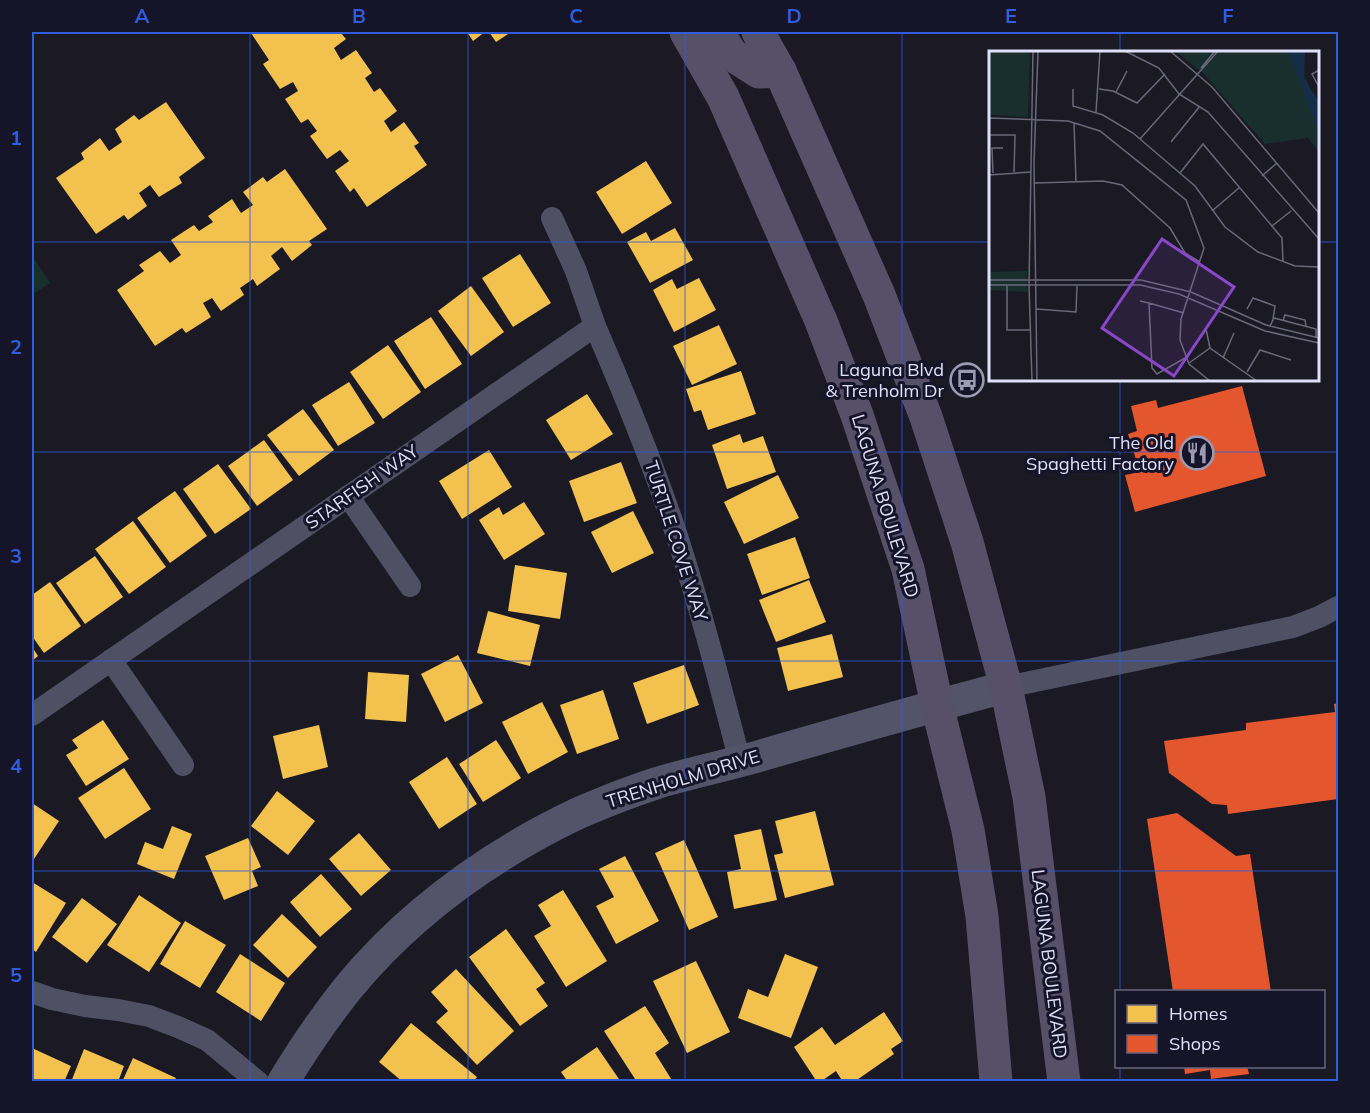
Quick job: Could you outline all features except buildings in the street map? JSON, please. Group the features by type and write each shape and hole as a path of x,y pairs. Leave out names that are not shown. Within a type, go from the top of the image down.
{"main road":[{"name":"LAGUNA BOULEVARD","path":"686,32 723,97 821,321 853,405 908,569 937,705 968,830 982,916 996,1082"},
{"path":"718,32 731,54 759,72 780,71"},
{"name":"LAGUNA BOULEVARD","path":"758,32 780,71 879,295 926,417 967,542 1006,687 1029,797 1064,1082"}],"street":[{"path":"552,218 576,271 595,326"},
{"name":"STARFISH WAY","path":"32,715 595,326"},
{"name":"TURTLE COVE WAY","path":"595,326 632,414 675,530 710,647 740,762"},
{"path":"348,496 410,586"},
{"path":"1006,687 1293,627 1338,607"},
{"path":"111,660 183,765"},
{"name":"TRENHOLM DRIVE","path":"283,1082 307,1044 348,989 419,915 473,873 561,821 657,783 1006,687"},
{"path":"32,992 85,1006 149,1016 178,1027 207,1040 258,1082"}],"green space":[{"path":"32,255 50,283 32,295"}],"place":[{"name":"Laguna Blvd & Trenholm Dr","path":"967,380"},
{"name":"The Old Spaghetti Factory","path":"1197,453"}]}
